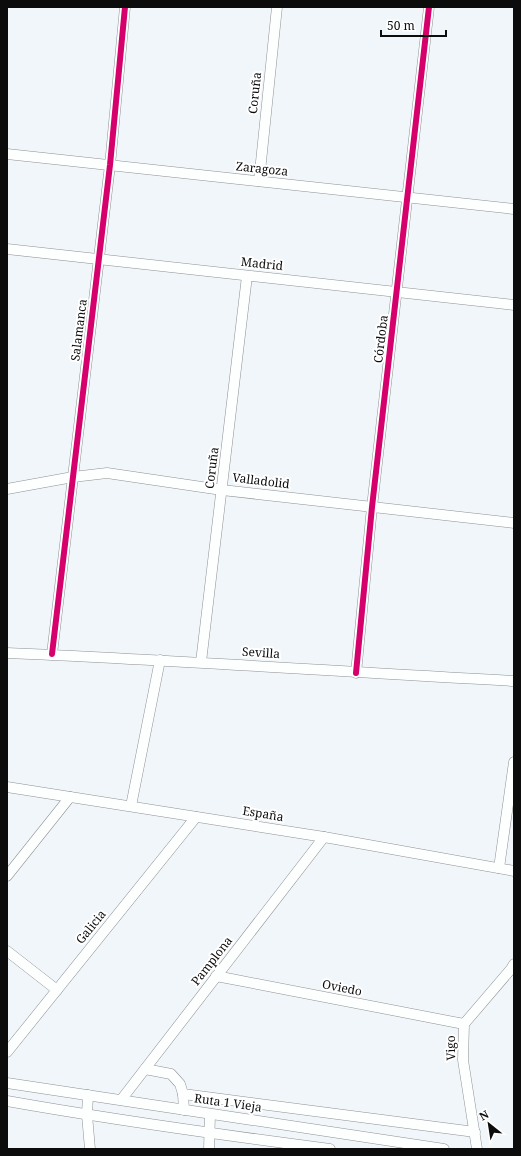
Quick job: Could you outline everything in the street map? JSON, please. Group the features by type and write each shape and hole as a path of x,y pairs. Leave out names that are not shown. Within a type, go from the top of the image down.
{"street":[{"name":"Salamanca","path":"52,654 110,165 125,7"},
{"name":"Coruña","path":"259,182 277,7"},
{"name":"Córdoba","path":"356,673 372,507 429,7"},
{"name":"Zaragoza","path":"7,154 514,210"},
{"name":"Madrid","path":"7,250 514,305"},
{"name":"Coruña","path":"201,662 247,276"},
{"name":"Valladolid","path":"7,489 73,476 107,473 222,490 514,523"},
{"name":"Sevilla","path":"7,652 201,662 514,682"},
{"path":"131,806 160,660"},
{"path":"499,868 514,762"},
{"name":"España","path":"7,786 324,837 514,871"},
{"path":"7,876 70,797"},
{"name":"Galicia","path":"7,1052 196,817"},
{"name":"Pamplona","path":"121,1100 324,837"},
{"path":"7,950 57,990"},
{"name":"Vigo","path":"477,1149 463,1060 464,1024 514,964"},
{"name":"Oviedo","path":"216,976 464,1024"},
{"path":"145,1068 171,1074 180,1084 183,1094 184,1110"},
{"name":"Ruta 1 Vieja","path":"7,1083 444,1149"},
{"path":"183,1094 475,1132"},
{"path":"88,1095 87,1115 90,1149"},
{"path":"7,1101 87,1115 331,1149 330,1131"},
{"path":"209,1149 210,1114"}],"cycle path":[{"path":"52,654 110,165 125,7"},
{"path":"356,673 372,507 429,7"}]}
